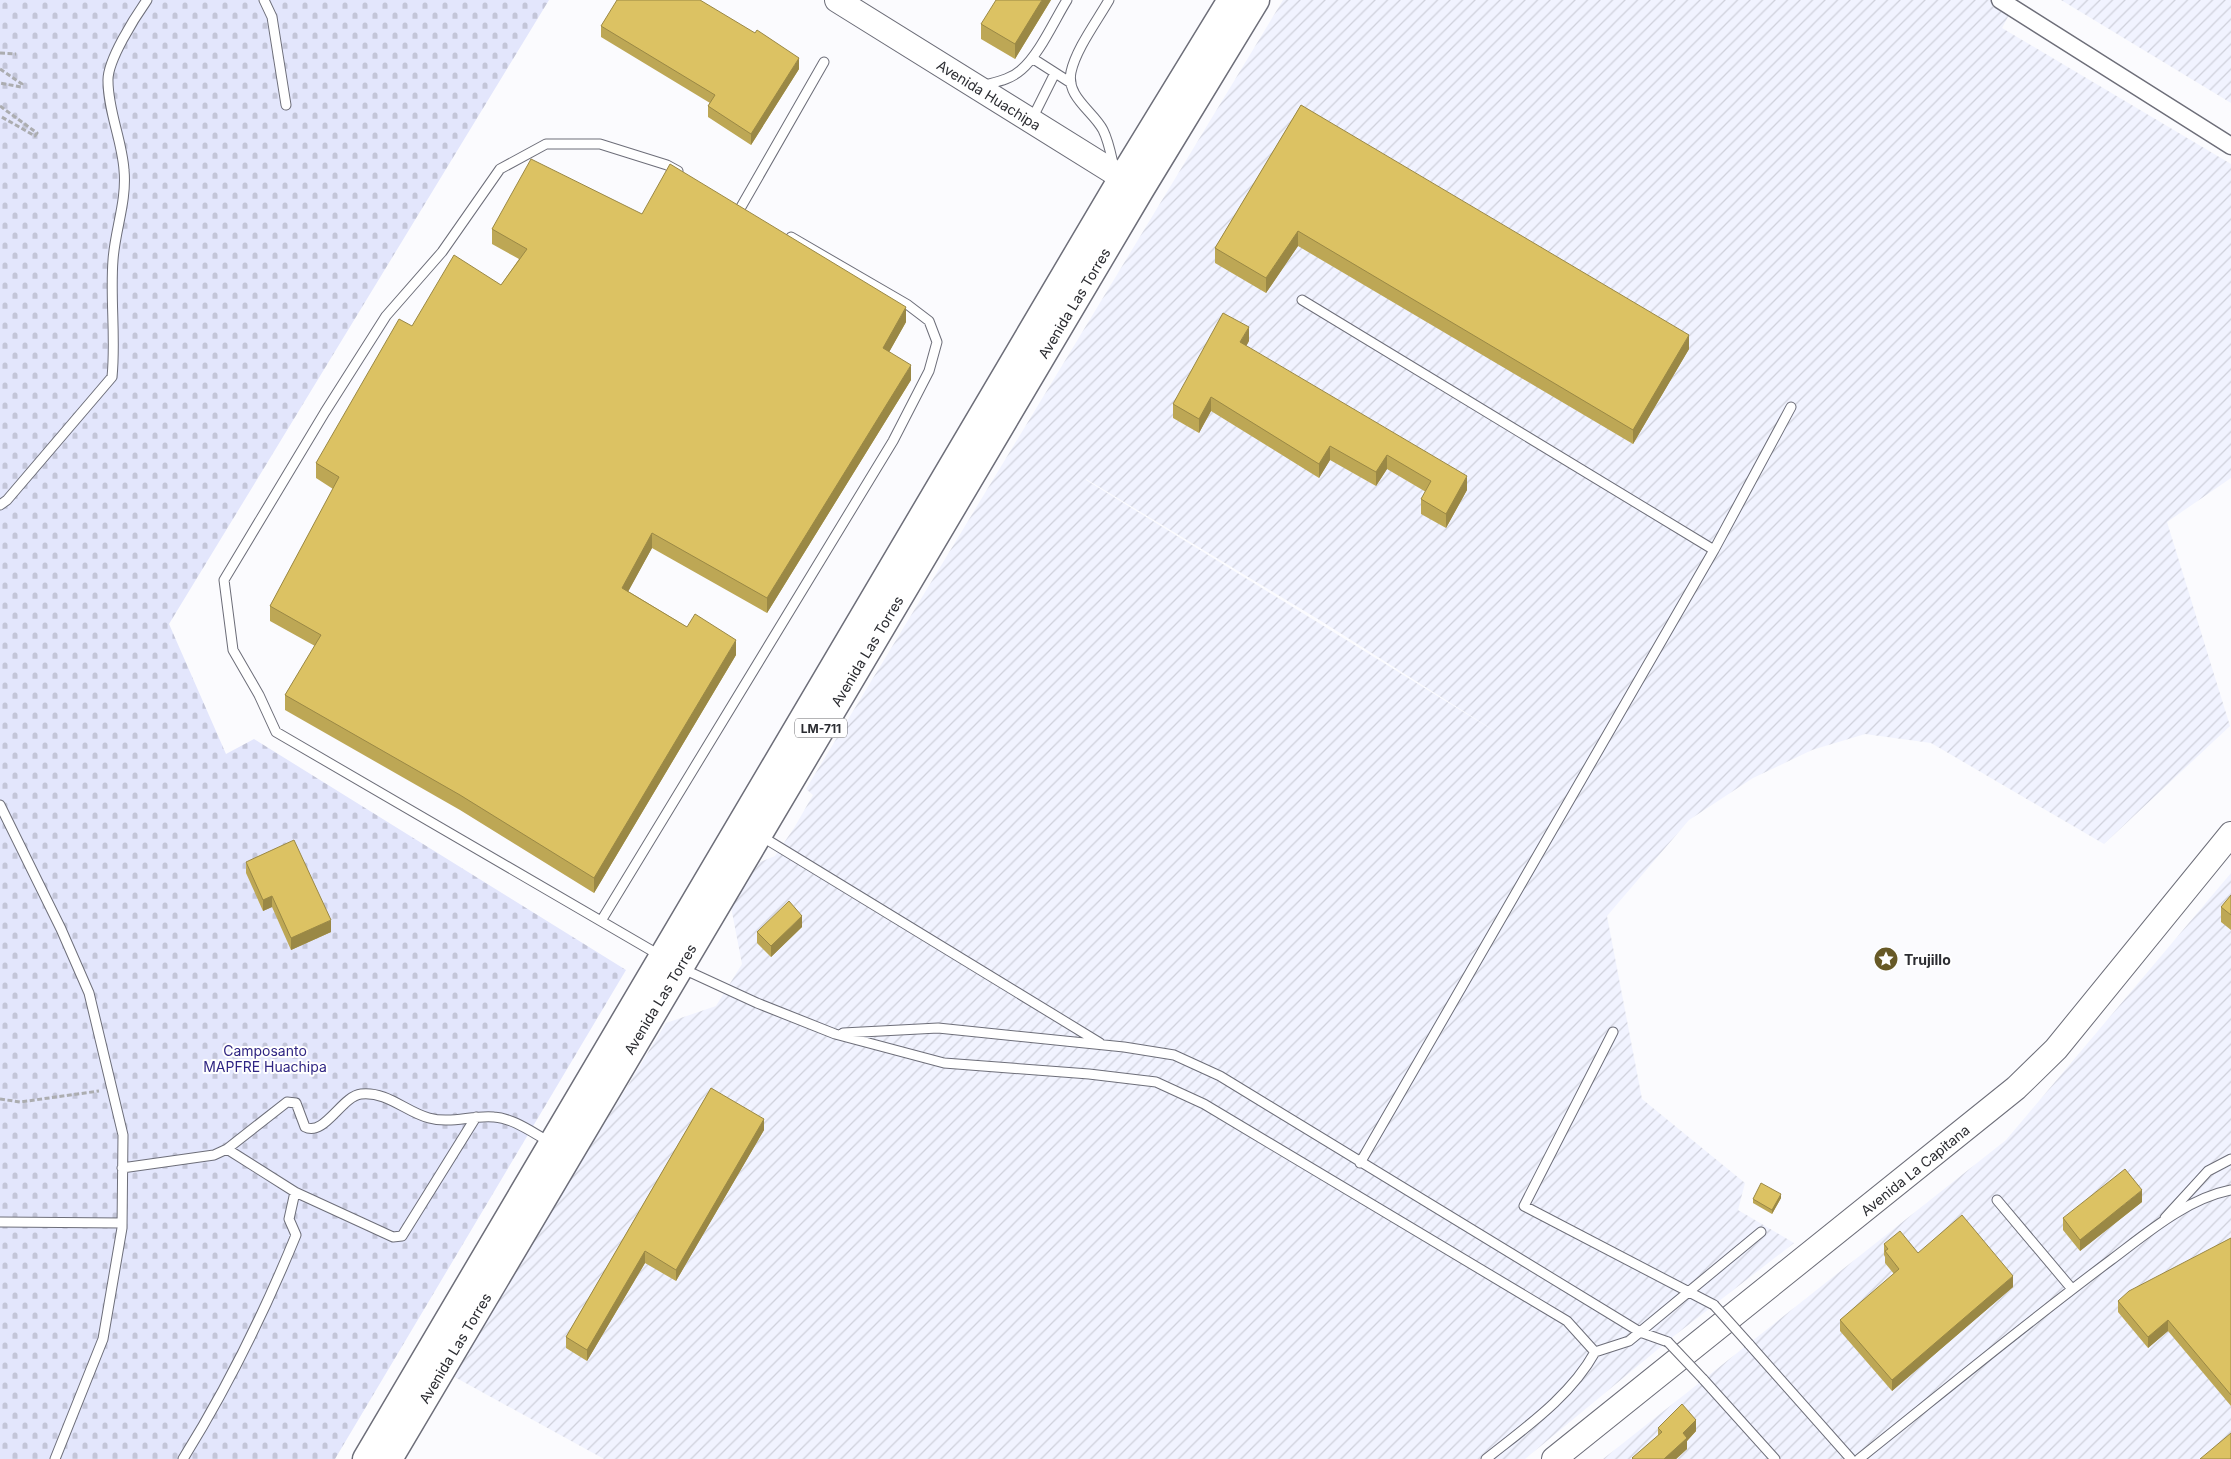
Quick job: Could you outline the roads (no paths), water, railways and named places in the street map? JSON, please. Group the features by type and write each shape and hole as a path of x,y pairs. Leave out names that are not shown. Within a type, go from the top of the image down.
{"main road":[{"name":"Avenida Las Torres","path":"389,1459 670,961 1231,0"},
{"name":"Avenida Las Torres","path":"366,1459 552,1143 670,961 758,834 1126,180 1256,0"}],"street":[{"name":"Avenida Huachipa","path":"837,0 1126,180"},
{"path":"2000,0 2231,146"},
{"name":"Avenida La Capitana","path":"1554,1459 2016,1088 2056,1049 2231,834"}],"lane":[{"path":"0,505 13,493 112,377 115,351 111,294 114,246 123,205 124,170 107,79 124,34 147,0"},
{"path":"264,0 272,17 286,105"},
{"path":"978,87 1008,78 1022,70 1032,58 1066,0"},
{"path":"1109,0 1074,60 1070,73 1075,96 1103,131 1126,180"},
{"path":"1032,58 1071,82"},
{"path":"749,212 736,205 824,62"},
{"path":"1031,121 1055,73"},
{"path":"683,174 667,165 600,144 546,144 500,169 442,252 386,316 325,412 224,580 233,650 259,694 276,732 670,961 757,1003 835,1034 944,1062 1089,1074 1156,1082 1204,1104 1566,1321 1595,1352"},
{"path":"601,921 888,449 931,364 937,342 929,321 908,305 782,232"},
{"path":"1302,300 1714,550"},
{"path":"1360,1163 1714,550 1791,407"},
{"path":"0,806 61,929 89,993 123,1135 122,1223 103,1339 55,1459"},
{"path":"758,834 1102,1045"},
{"path":"835,1034 938,1028 1102,1045 1174,1055 1220,1076 1640,1332 1668,1342 1776,1459"},
{"path":"1613,1032 1524,1206 1714,1305 1851,1459"},
{"path":"122,1168 214,1155 228,1149 287,1102 296,1103 305,1127 309,1129 326,1122 344,1103 360,1094 384,1096 429,1118 452,1121 476,1117 496,1117 552,1143"},
{"path":"228,1149 295,1192 393,1237 402,1236 476,1117"},
{"path":"2159,1225 2208,1171 2231,1159"},
{"path":"1860,1459 2072,1289 2159,1225 2210,1194 2231,1190"},
{"path":"183,1459 220,1398 272,1293 296,1235 289,1219 295,1192"},
{"path":"1997,1200 2072,1289"},
{"path":"0,1222 122,1223"},
{"path":"1486,1459 1551,1406 1583,1374 1595,1352 1629,1341 1761,1232"}],"place":[{"name":"Trujillo","path":"1886,959"}],"park label":[{"name":"Camposanto MAPFRE Huachipa","path":"265,1058"}]}
